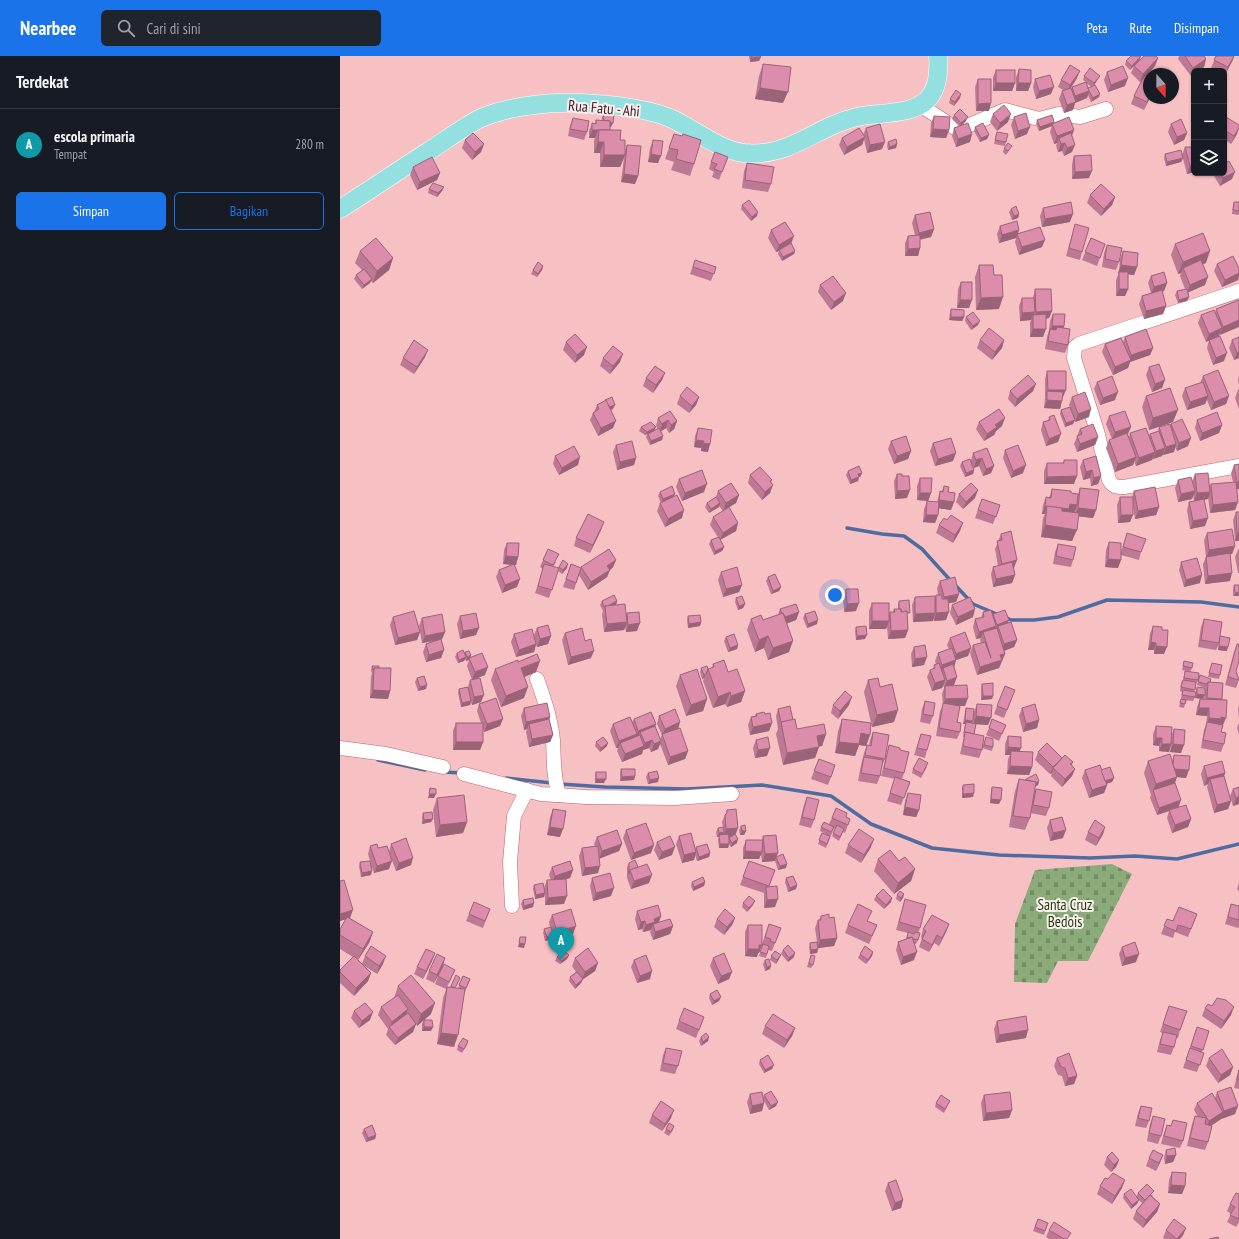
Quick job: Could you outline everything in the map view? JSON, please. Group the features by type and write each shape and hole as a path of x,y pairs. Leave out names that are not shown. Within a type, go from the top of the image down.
{"main road":[{"name":"Rua Fatu - Ahi","path":"340,209 459,132 482,118 499,112 535,104 593,104 627,107 670,118 713,143 742,152 771,153 788,147 838,123 856,117 889,114 908,110 920,105 929,98 935,86 938,56"}],"street":[{"path":"920,105 958,130 1005,110 1039,119 1059,114 1080,117 1106,109"},
{"path":"1239,291 1079,344 1075,347 1074,358 1097,431 1108,476 1112,485 1117,487 1137,485 1187,474 1239,466"},
{"path":"537,679 550,723 553,739 555,783 559,795"},
{"path":"340,748 386,754 442,767"},
{"path":"464,774 541,794 592,798 675,798 732,794"},
{"path":"512,906 510,862 514,816 527,790"}],"green space":[{"name":"Santa Cruz Bedois","path":"1112,864 1132,874 1088,961 1058,961 1047,983 1014,982 1015,924 1035,870"}],"building":[{"path":"751,56 760,56 761,57 751,58"},
{"path":"1131,56 1141,56 1132,66 1126,61"},
{"path":"1144,56 1156,56 1158,58 1149,68 1143,68 1143,74 1134,66"},
{"path":"1185,56 1204,56 1206,59 1193,68"},
{"path":"1216,56 1234,56 1228,67 1214,60"},
{"path":"763,64 791,67 788,92 760,88"},
{"path":"1070,65 1080,71 1070,85 1061,80"},
{"path":"1123,66 1128,78 1111,85 1107,72"},
{"path":"1090,68 1100,76 1094,83 1084,76"},
{"path":"1019,69 1031,70 1031,83 1018,83"},
{"path":"996,70 1015,70 1015,83 996,83"},
{"path":"1050,75 1054,87 1039,91 1035,79"},
{"path":"1143,78 1143,100 1134,96"},
{"path":"978,79 991,79 991,103 978,104"},
{"path":"1086,82 1089,91 1075,96 1072,87"},
{"path":"1095,85 1100,94 1093,98 1088,88"},
{"path":"1071,88 1076,102 1067,105 1062,91"},
{"path":"956,90 961,94 955,102 950,99"},
{"path":"1004,105 1011,114 1000,123 993,114"},
{"path":"960,109 968,117 961,123 954,115"},
{"path":"604,113 614,114 613,123 603,120"},
{"path":"1026,113 1030,127 1018,131 1014,117"},
{"path":"1052,115 1054,122 1040,127 1037,120"},
{"path":"934,116 950,117 949,130 933,129"},
{"path":"1069,117 1074,130 1057,136 1052,124"},
{"path":"573,118 589,121 587,132 570,129"},
{"path":"1227,118 1239,125 1239,128 1234,136 1227,132"},
{"path":"1181,119 1187,133 1177,137 1171,124"},
{"path":"596,120 610,121 610,130 592,130 592,123 596,124"},
{"path":"968,123 972,134 958,139 954,128"},
{"path":"983,123 989,135 981,138 975,127"},
{"path":"880,124 885,142 870,145 866,128"},
{"path":"859,128 865,137 847,147 842,138"},
{"path":"599,130 621,130 620,140 625,140 625,155 604,155 604,142 598,142"},
{"path":"997,132 1008,134 1006,142 995,140"},
{"path":"473,133 484,144 475,152 465,140"},
{"path":"1071,133 1075,145 1067,148 1065,143 1061,144 1059,138"},
{"path":"674,134 682,136 683,134 701,140 694,164 676,159 678,150 669,148"},
{"path":"896,139 897,144 890,147 888,142"},
{"path":"653,140 663,141 661,156 651,154"},
{"path":"1008,143 1012,146 1008,151 1004,148"},
{"path":"627,145 641,146 638,176 624,174"},
{"path":"1185,147 1191,147 1190,166"},
{"path":"1181,150 1183,158 1167,162 1165,154"},
{"path":"715,152 728,157 722,172 714,169 717,164 711,162"},
{"path":"1091,155 1092,171 1075,172 1074,156"},
{"path":"432,157 440,173 420,182 413,167"},
{"path":"1229,161 1235,172 1227,176 1227,162"},
{"path":"747,163 774,167 771,184 745,180"},
{"path":"433,183 444,187 438,193 429,189"},
{"path":"1101,184 1115,197 1104,209 1090,195"},
{"path":"749,200 758,212 752,217 742,205"},
{"path":"1071,202 1073,214 1045,219 1043,208"},
{"path":"1234,202 1239,202 1239,211 1233,210"},
{"path":"1016,206 1019,214 1014,216 1011,209"},
{"path":"930,212 934,229 919,233 915,215"},
{"path":"1017,221 1019,230 1002,235 1000,226"},
{"path":"785,222 794,236 779,245 771,230"},
{"path":"1075,224 1089,228 1082,252 1069,248"},
{"path":"1040,227 1045,240 1022,247 1017,234"},
{"path":"1203,233 1210,251 1183,262 1175,244"},
{"path":"920,235 920,248 908,249 908,236"},
{"path":"376,238 393,258 377,271 360,251"},
{"path":"1091,238 1105,244 1100,258 1085,252"},
{"path":"791,243 795,251 783,257 779,250"},
{"path":"1107,245 1122,248 1119,262 1105,259"},
{"path":"1123,251 1138,253 1137,267 1121,265"},
{"path":"1233,256 1239,268 1239,273 1225,280 1217,264"},
{"path":"695,260 716,267 714,274 693,267"},
{"path":"1201,260 1208,277 1190,285 1183,268"},
{"path":"538,262 543,266 538,274 533,270"},
{"path":"979,265 993,265 994,275 1002,275 1003,297 981,298"},
{"path":"364,269 372,279 364,285 356,275"},
{"path":"1119,272 1128,272 1128,289 1119,289"},
{"path":"1164,272 1167,283 1154,287 1151,276"},
{"path":"833,276 846,293 834,302 820,285"},
{"path":"961,282 972,282 972,300 960,300"},
{"path":"1035,289 1051,289 1052,311 1036,312"},
{"path":"1187,289 1189,297 1179,300 1177,291"},
{"path":"1162,290 1166,306 1146,311 1142,296"},
{"path":"1022,298 1034,298 1035,312 1022,313"},
{"path":"1239,300 1239,320 1223,327 1216,309"},
{"path":"951,309 964,310 964,317 951,317"},
{"path":"1214,310 1222,328 1209,334 1201,315"},
{"path":"973,312 980,321 973,326 966,317"},
{"path":"1046,314 1046,329 1033,329 1033,315"},
{"path":"1053,314 1065,314 1064,326 1052,326"},
{"path":"1057,327 1070,329 1068,345 1048,341 1050,329 1056,330"},
{"path":"989,328 1004,340 995,352 980,340"},
{"path":"1146,329 1153,348 1131,355 1125,337"},
{"path":"575,334 587,347 577,355 566,342"},
{"path":"1220,336 1227,353 1216,358 1209,340"},
{"path":"1239,337 1239,352 1237,353 1232,340"},
{"path":"1121,338 1131,360 1115,367 1105,344"},
{"path":"414,340 428,350 417,367 403,358"},
{"path":"613,346 623,354 613,366 603,358"},
{"path":"1159,364 1165,380 1155,384 1149,367"},
{"path":"655,366 665,373 656,385 646,378"},
{"path":"1218,370 1229,396 1214,402 1203,376"},
{"path":"1047,371 1066,371 1066,390 1048,390"},
{"path":"1028,375 1036,384 1017,399 1010,391"},
{"path":"1112,376 1118,392 1103,398 1097,382"},
{"path":"1203,382 1208,396 1190,402 1185,388"},
{"path":"687,387 699,397 692,406 680,396"},
{"path":"1170,388 1178,410 1153,418 1146,396"},
{"path":"1047,391 1063,392 1062,401 1047,400"},
{"path":"1085,392 1091,409 1078,414 1072,397"},
{"path":"612,397 615,405 609,407 605,400"},
{"path":"606,400 616,421 601,428 593,413 599,409 597,405"},
{"path":"1070,407 1075,420 1066,423 1061,410"},
{"path":"999,409 1005,418 995,425 997,427 987,434 979,422"},
{"path":"670,411 677,421 671,425 668,420 662,424 658,418"},
{"path":"1125,411 1131,427 1115,432 1109,416"},
{"path":"1217,412 1222,425 1202,433 1197,420"},
{"path":"1054,415 1061,434 1049,439 1043,422 1050,420 1049,417"},
{"path":"1182,419 1191,438 1179,443 1171,424"},
{"path":"651,422 656,427 647,432 641,427"},
{"path":"1093,424 1098,437 1080,444 1077,436 1082,434 1080,429"},
{"path":"1170,424 1176,444 1166,447 1159,427"},
{"path":"659,428 663,436 651,441 648,434"},
{"path":"698,428 712,430 710,444 703,443 704,441 696,440"},
{"path":"1146,428 1155,452 1139,458 1130,433"},
{"path":"1159,431 1165,448 1156,451 1150,434"},
{"path":"1127,433 1136,457 1118,464 1109,440"},
{"path":"906,436 911,451 897,456 891,441"},
{"path":"951,438 956,453 938,459 933,443"},
{"path":"632,441 636,458 620,462 616,445"},
{"path":"1018,445 1026,465 1013,471 1005,450"},
{"path":"574,446 580,457 562,468 555,456"},
{"path":"987,448 994,466 986,469 982,458 976,460 973,453"},
{"path":"1096,456 1101,476 1094,478 1092,470 1086,472 1083,460"},
{"path":"970,459 974,470 966,473 962,462"},
{"path":"1064,460 1077,460 1077,476 1047,477 1047,463 1064,463"},
{"path":"1239,464 1239,482 1237,482 1234,465"},
{"path":"859,466 862,473 858,474 859,477 851,480 848,471"},
{"path":"760,467 772,480 770,481 773,485 765,492 750,475"},
{"path":"702,470 707,484 685,493 679,479"},
{"path":"1208,473 1210,492 1197,493 1195,474"},
{"path":"897,474 909,476 910,490 897,491"},
{"path":"1191,477 1195,491 1181,494 1178,480"},
{"path":"920,478 932,478 931,493 920,493"},
{"path":"1236,482 1238,502 1213,505 1211,484"},
{"path":"731,483 739,495 726,503 718,491"},
{"path":"971,483 978,490 966,502 959,494"},
{"path":"672,486 675,494 663,499 660,492"},
{"path":"944,486 949,487 948,492 955,493 954,502 939,500 940,491 943,492"},
{"path":"1155,487 1159,507 1138,511 1134,491"},
{"path":"1080,488 1099,490 1096,510 1078,508"},
{"path":"1052,489 1071,491 1071,493 1078,494 1077,505 1070,504 1069,509 1045,506 1046,497 1051,498"},
{"path":"677,495 684,510 668,519 660,503"},
{"path":"716,497 720,503 711,509 707,503"},
{"path":"1120,497 1133,497 1133,515 1121,515"},
{"path":"982,499 1000,505 996,517 978,510"},
{"path":"1204,499 1208,518 1193,521 1189,502"},
{"path":"927,501 939,502 938,515 926,515"},
{"path":"1047,506 1062,508 1062,511 1079,513 1077,530 1045,525"},
{"path":"729,507 738,523 723,533 713,517"},
{"path":"1236,512 1239,512 1239,533 1237,533"},
{"path":"588,514 604,522 593,545 576,538"},
{"path":"951,515 963,523 955,535 939,525 944,518 947,520"},
{"path":"1232,529 1235,546 1209,550 1207,533"},
{"path":"1011,531 1017,560 1002,564 997,541 1002,540 1001,534"},
{"path":"1127,533 1146,539 1141,552 1123,547"},
{"path":"719,537 724,547 715,551 711,540"},
{"path":"1109,542 1121,543 1121,560 1108,559"},
{"path":"507,543 519,543 518,557 506,556"},
{"path":"1058,544 1076,547 1073,560 1056,556"},
{"path":"548,549 559,554 553,565 543,560"},
{"path":"609,549 616,560 607,566 610,570 591,582 581,567"},
{"path":"1230,553 1232,573 1208,576 1206,557"},
{"path":"1197,558 1202,575 1186,580 1181,562"},
{"path":"563,560 568,564 563,570 559,567"},
{"path":"1012,562 1015,575 996,579 993,567"},
{"path":"514,564 520,579 505,585 499,570"},
{"path":"544,564 559,568 552,590 538,586"},
{"path":"571,564 581,568 576,583 566,579"},
{"path":"737,567 742,585 726,589 721,572"},
{"path":"775,574 781,587 773,591 768,577"},
{"path":"955,577 959,594 944,597 940,581"},
{"path":"1234,585 1239,585 1239,592 1235,593"},
{"path":"846,589 858,589 859,603 847,604"},
{"path":"614,595 617,601 604,607 602,601"},
{"path":"936,595 942,595 942,599 948,599 949,612 936,613"},
{"path":"742,596 745,604 739,606 736,598"},
{"path":"935,596 935,613 915,614 915,597"},
{"path":"970,597 975,609 958,617 952,605"},
{"path":"909,600 910,613 907,611 901,612 901,609 899,609 899,601"},
{"path":"872,603 889,603 889,621 872,621"},
{"path":"625,604 627,622 607,624 605,606"},
{"path":"796,604 799,612 785,617 783,613 782,614 780,609"},
{"path":"894,609 901,609 901,612 907,611 908,630 891,631 890,612 895,612"},
{"path":"991,610 996,626 979,632 975,619 984,617 983,612"},
{"path":"1005,610 1009,620 997,625 993,614"},
{"path":"414,611 420,632 398,638 393,617"},
{"path":"815,611 818,620 808,624 805,614"},
{"path":"639,612 640,623 628,625 627,613"},
{"path":"476,613 479,628 463,631 460,616"},
{"path":"783,613 793,641 773,648 768,636 759,640 751,619 761,615 763,620"},
{"path":"442,614 445,632 425,636 422,618"},
{"path":"700,615 701,622 689,624 688,616"},
{"path":"1204,619 1222,622 1219,643 1201,640"},
{"path":"1011,622 1017,640 1004,644 998,626"},
{"path":"548,625 551,636 540,639 537,628"},
{"path":"866,626 867,635 857,636 856,627"},
{"path":"1153,626 1162,627 1162,630 1168,630 1167,647 1156,646 1156,643 1151,642"},
{"path":"582,628 585,641 591,639 594,651 571,657 565,633"},
{"path":"997,628 1005,654 1000,655 1002,660 980,667 973,645 985,642 991,658 983,632"},
{"path":"532,629 536,644 519,650 514,634"},
{"path":"965,632 971,648 956,654 950,638"},
{"path":"734,634 738,645 730,648 726,637"},
{"path":"1220,636 1230,638 1228,647 1219,646"},
{"path":"441,639 444,650 429,655 426,644"},
{"path":"1237,644 1239,644 1239,661 1236,671 1239,680 1228,677"},
{"path":"925,645 927,657 915,659 914,647"},
{"path":"952,648 956,660 942,665 938,653"},
{"path":"463,650 466,657 459,660 457,653"},
{"path":"469,651 471,655 467,657 465,652"},
{"path":"482,653 488,667 475,672 469,658"},
{"path":"537,654 540,661 521,668 528,687 506,696 495,669"},
{"path":"724,660 728,672 737,669 745,691 731,696 730,692 718,697 708,669 714,667 713,664"},
{"path":"1184,661 1193,663 1192,668 1183,666"},
{"path":"939,663 945,680 935,683 930,670 935,668 934,665"},
{"path":"1212,663 1222,665 1220,675 1209,673"},
{"path":"953,664 957,677 947,681 943,668"},
{"path":"372,666 379,666 379,668 374,668 373,670"},
{"path":"707,666 708,669 704,675 701,668"},
{"path":"374,668 391,668 390,691 373,690"},
{"path":"697,669 707,699 691,705 680,675"},
{"path":"1185,671 1199,673 1198,680 1184,678"},
{"path":"1200,675 1211,679 1210,682 1207,684 1198,682"},
{"path":"424,676 427,685 420,687 417,678"},
{"path":"480,678 484,695 474,697 470,680"},
{"path":"878,678 880,687 892,684 898,710 877,715 868,680"},
{"path":"1183,680 1196,682 1195,690 1181,687"},
{"path":"1208,682 1223,683 1222,699 1207,698"},
{"path":"993,683 993,696 983,696 982,684"},
{"path":"967,685 968,698 945,699 945,686"},
{"path":"1005,686 1015,690 1007,710 997,706"},
{"path":"468,687 471,701 462,703 459,689"},
{"path":"1197,687 1205,688 1205,695 1197,694"},
{"path":"1183,690 1196,692 1195,697 1182,695"},
{"path":"845,691 852,697 840,711 833,705"},
{"path":"496,698 503,719 487,724 479,704"},
{"path":"1181,699 1186,700 1185,704 1180,703"},
{"path":"1200,699 1227,700 1226,718 1209,718 1209,708 1199,708"},
{"path":"925,701 935,703 933,716 923,714"},
{"path":"547,703 550,717 526,722 524,708"},
{"path":"943,703 960,706 957,722 961,723 960,732 939,728"},
{"path":"977,704 992,705 991,718 976,716"},
{"path":"1035,704 1039,720 1026,724 1022,708"},
{"path":"790,706 793,720 781,722 778,709"},
{"path":"966,708 974,709 973,721 965,720"},
{"path":"675,709 680,722 665,729 659,716"},
{"path":"651,712 656,724 638,731 634,719"},
{"path":"764,712 765,714 770,713 772,723 753,727 751,717 757,716 756,714"},
{"path":"630,717 637,734 619,741 613,724"},
{"path":"549,719 553,735 532,739 529,724"},
{"path":"795,719 797,729 824,724 826,734 817,736 819,747 787,753 781,722"},
{"path":"842,719 871,723 870,735 861,733 859,744 839,742"},
{"path":"992,719 1006,725 1002,734 989,728"},
{"path":"966,722 976,724 974,734 964,733"},
{"path":"1207,722 1223,725 1221,732 1226,733 1224,744 1203,740"},
{"path":"456,723 483,723 483,742 456,742"},
{"path":"655,726 661,741 654,744 652,740 645,743 640,732"},
{"path":"1156,726 1172,727 1171,744 1162,744 1162,738 1156,738"},
{"path":"680,728 688,751 670,757 662,734"},
{"path":"1174,729 1185,730 1184,745 1173,744"},
{"path":"873,732 889,735 885,759 865,755 867,745 871,746"},
{"path":"965,732 984,736 982,750 963,746"},
{"path":"921,734 931,736 927,750 917,748"},
{"path":"640,735 644,746 625,754 620,743"},
{"path":"1008,736 1021,737 1021,748 1008,747"},
{"path":"603,737 608,743 601,748 596,742"},
{"path":"768,737 770,748 758,750 756,740"},
{"path":"986,737 993,739 993,747 984,745"},
{"path":"1047,743 1062,758 1053,767 1038,752"},
{"path":"889,745 909,752 904,773 884,768"},
{"path":"1011,751 1033,752 1032,767 1010,766"},
{"path":"1170,754 1177,777 1156,784 1148,761"},
{"path":"1065,755 1073,762 1070,764 1075,769 1065,779 1053,768"},
{"path":"1174,755 1190,756 1189,770 1175,769 1173,765"},
{"path":"864,757 883,760 880,776 861,773"},
{"path":"919,758 928,763 922,774 913,769"},
{"path":"819,759 835,765 831,777 814,771"},
{"path":"1222,761 1225,773 1207,778 1204,766"},
{"path":"1100,765 1107,785 1092,790 1085,770"},
{"path":"1110,767 1114,778 1105,781 1101,770"},
{"path":"621,769 635,769 635,776 622,777"},
{"path":"657,771 659,778 650,780 648,773"},
{"path":"596,772 606,772 606,779 596,779"},
{"path":"1036,774 1039,781 1036,783 1026,780 1026,779"},
{"path":"1224,776 1231,801 1217,805 1210,779"},
{"path":"895,777 910,782 904,798 890,793"},
{"path":"1019,779 1036,782 1030,818 1013,816"},
{"path":"1175,783 1181,800 1159,808 1153,790"},
{"path":"974,784 974,793 963,794 963,785"},
{"path":"992,787 1002,788 1001,800 991,799"},
{"path":"1239,787 1239,797 1236,798 1233,789"},
{"path":"430,788 436,789 436,794 429,794"},
{"path":"1036,789 1052,792 1049,808 1033,805"},
{"path":"908,793 921,795 919,810 905,807"},
{"path":"464,795 467,822 440,825 437,798"},
{"path":"807,797 819,800 814,820 802,817"},
{"path":"1186,805 1191,819 1175,825 1169,810"},
{"path":"836,808 847,813 846,817 850,819 848,825 832,818"},
{"path":"553,809 566,811 563,829 550,827"},
{"path":"736,809 738,828 726,829 725,815 727,810"},
{"path":"432,812 433,819 424,820 423,813"},
{"path":"1062,817 1066,830 1053,833 1050,820"},
{"path":"1095,820 1105,827 1099,838 1088,832"},
{"path":"824,822 834,827 831,832 821,827"},
{"path":"646,823 654,845 634,853 626,830"},
{"path":"745,825 746,831 742,831 741,826"},
{"path":"837,825 844,829 840,837 833,833"},
{"path":"723,827 724,832 719,833 718,828"},
{"path":"859,829 874,839 864,855 848,845"},
{"path":"617,830 622,844 602,851 597,837"},
{"path":"691,833 696,852 684,855 679,836"},
{"path":"822,833 830,836 827,844 819,840"},
{"path":"728,834 729,844 720,844 719,835"},
{"path":"735,834 738,839 732,843 729,838"},
{"path":"776,835 778,853 765,854 763,836"},
{"path":"670,836 675,847 662,852 657,842"},
{"path":"406,838 413,858 399,863 391,844"},
{"path":"746,840 763,840 762,852 745,851"},
{"path":"377,844 378,848 387,846 392,861 377,866 370,846"},
{"path":"707,844 710,853 699,857 696,847"},
{"path":"598,846 600,866 585,868 582,848"},
{"path":"890,850 899,861 905,857 915,869 898,883 878,859"},
{"path":"783,854 787,864 780,866 776,857"},
{"path":"635,860 638,867 630,870 629,874 629,863"},
{"path":"370,861 372,871 362,873 360,862"},
{"path":"570,861 573,870 555,876 552,867"},
{"path":"749,861 775,870 769,886 743,877"},
{"path":"647,864 652,875 634,881 630,870"},
{"path":"610,873 614,888 596,893 592,878"},
{"path":"793,876 797,885 790,888 786,878"},
{"path":"703,877 705,882 694,887 692,882"},
{"path":"566,879 567,896 548,898 547,880"},
{"path":"344,880 353,910 340,914 340,881"},
{"path":"543,883 545,893 536,895 534,885"},
{"path":"777,886 778,899 767,900 766,887"},
{"path":"883,889 892,898 886,905 876,896"},
{"path":"900,891 904,894 901,898 897,895"},
{"path":"749,896 755,901 749,908 743,903"},
{"path":"533,898 534,903 524,906 523,900"},
{"path":"905,899 926,905 920,928 899,922"},
{"path":"474,902 490,909 485,921 469,914"},
{"path":"858,904 872,911 867,921 877,925 872,936 848,925"},
{"path":"1231,904 1239,906 1239,920 1228,917"},
{"path":"658,905 661,916 654,919 655,922 646,925 645,921 641,922 637,911"},
{"path":"1179,907 1197,914 1191,929 1178,925 1176,931 1164,926 1167,919 1173,921"},
{"path":"571,909 576,926 557,932 552,915"},
{"path":"725,909 735,918 727,927 717,919"},
{"path":"829,914 829,918 834,917 837,938 820,940 818,920 821,920 821,916"},
{"path":"932,915 949,924 942,938 937,935 932,945 922,939 926,931 923,929"},
{"path":"347,917 373,932 363,949 340,935 340,929"},
{"path":"670,919 673,926 655,932 653,924"},
{"path":"769,924 781,928 775,943 770,941 771,939 765,937"},
{"path":"748,925 762,925 762,945 759,945 759,949 748,949"},
{"path":"551,927 553,935 547,937 544,929"},
{"path":"908,932 914,934 915,932 920,933 918,940 913,939 912,937 907,938"},
{"path":"520,937 526,937 525,944 519,943"},
{"path":"912,937 917,952 903,957 898,942"},
{"path":"817,942 818,949 811,950 810,943"},
{"path":"1135,942 1139,954 1125,958 1122,947"},
{"path":"763,944 769,946 767,954 760,952"},
{"path":"788,945 795,953 789,958 783,950"},
{"path":"371,946 386,956 379,966 365,956"},
{"path":"865,946 873,952 868,960 860,954"},
{"path":"588,948 598,963 585,972 575,958"},
{"path":"426,949 435,953 426,971 417,967"},
{"path":"564,951 569,955 562,961 557,957"},
{"path":"775,951 781,955 777,960 771,956"},
{"path":"724,953 732,972 721,976 713,958"},
{"path":"437,954 445,958 437,975 429,971"},
{"path":"646,955 652,971 640,976 634,960"},
{"path":"811,955 815,956 813,965 809,963"},
{"path":"354,956 371,973 356,988 340,972 340,970"},
{"path":"769,959 771,966 767,967 765,960"},
{"path":"444,964 455,970 449,982 438,976"},
{"path":"577,972 583,979 576,985 570,977"},
{"path":"411,975 435,1003 421,1014 398,986"},
{"path":"456,975 460,978 455,988 451,986"},
{"path":"463,976 470,979 466,988 459,985"},
{"path":"447,987 465,989 458,1035 441,1033"},
{"path":"717,990 721,997 714,1001 710,994"},
{"path":"398,995 408,1009 392,1022 381,1007"},
{"path":"1217,998 1226,1000 1234,1007 1224,1021 1205,1008 1208,1004 1212,1006"},
{"path":"365,1003 373,1012 362,1021 354,1011"},
{"path":"1169,1006 1187,1011 1180,1030 1163,1024"},
{"path":"684,1008 704,1017 699,1030 679,1021"},
{"path":"408,1013 416,1024 398,1038 389,1027"},
{"path":"773,1014 795,1028 787,1040 765,1026"},
{"path":"1026,1016 1028,1030 999,1035 997,1021"},
{"path":"424,1020 432,1020 433,1027 424,1027"},
{"path":"1197,1027 1209,1031 1203,1050 1191,1046"},
{"path":"1163,1032 1177,1035 1174,1047 1160,1044"},
{"path":"706,1033 709,1037 703,1042 701,1037"},
{"path":"463,1038 468,1041 464,1049 458,1046"},
{"path":"666,1048 682,1051 678,1066 663,1063"},
{"path":"1190,1048 1204,1053 1200,1065 1186,1060"},
{"path":"1222,1049 1233,1067 1221,1075 1209,1058"},
{"path":"1069,1053 1077,1076 1068,1078 1065,1068 1061,1067 1057,1058"},
{"path":"768,1055 774,1065 765,1070 760,1060"},
{"path":"1231,1087 1238,1106 1224,1111 1217,1092"},
{"path":"771,1091 778,1102 771,1106 764,1095"},
{"path":"762,1092 764,1103 752,1106 750,1094"},
{"path":"1010,1092 1012,1110 986,1113 984,1095"},
{"path":"1212,1093 1223,1112 1209,1121 1197,1103"},
{"path":"941,1095 950,1101 945,1109 936,1103"},
{"path":"661,1101 674,1110 665,1124 652,1115"},
{"path":"1141,1106 1152,1108 1149,1121 1138,1118"},
{"path":"1153,1116 1165,1119 1161,1136 1149,1133"},
{"path":"1195,1116 1206,1118 1205,1124 1212,1126 1208,1142 1190,1138"},
{"path":"1173,1120 1187,1123 1183,1141 1164,1136 1167,1125 1171,1126"},
{"path":"669,1123 674,1126 671,1132 666,1129"},
{"path":"372,1125 376,1135 368,1138 364,1129"},
{"path":"1175,1148 1176,1155 1167,1156 1166,1150"},
{"path":"1153,1150 1163,1155 1159,1163 1149,1158"},
{"path":"1112,1152 1119,1160 1114,1165 1107,1157"},
{"path":"1172,1172 1186,1173 1185,1186 1171,1185"},
{"path":"1113,1173 1125,1180 1115,1196 1100,1186 1105,1178 1108,1179"},
{"path":"896,1180 903,1200 895,1203 888,1183"},
{"path":"1147,1184 1154,1191 1145,1200 1138,1193"},
{"path":"1131,1189 1139,1200 1132,1205 1124,1194"},
{"path":"1236,1193 1239,1194 1239,1219 1230,1215 1235,1207 1230,1204"},
{"path":"1150,1195 1160,1204 1146,1220 1136,1211"},
{"path":"1038,1219 1048,1223 1045,1231 1035,1227"},
{"path":"1174,1219 1186,1228 1177,1239 1166,1230"},
{"path":"1054,1222 1071,1233 1067,1239 1064,1239 1049,1230"}],"waterway":[{"path":"847,528 904,536 922,549 951,581"},
{"path":"955,585 973,604 999,615"},
{"path":"1005,617 1011,620 1034,620 1058,617 1107,600 1201,602 1239,607"},
{"path":"378,760 425,770"},
{"path":"445,772 461,773"},
{"path":"506,778 552,783"},
{"path":"560,784 605,787 687,789 762,785 831,796 871,824 932,848 999,855 1090,858 1135,856 1177,859 1239,844"}],"place":[{"name":"escola primaria","path":"561,960"}]}
